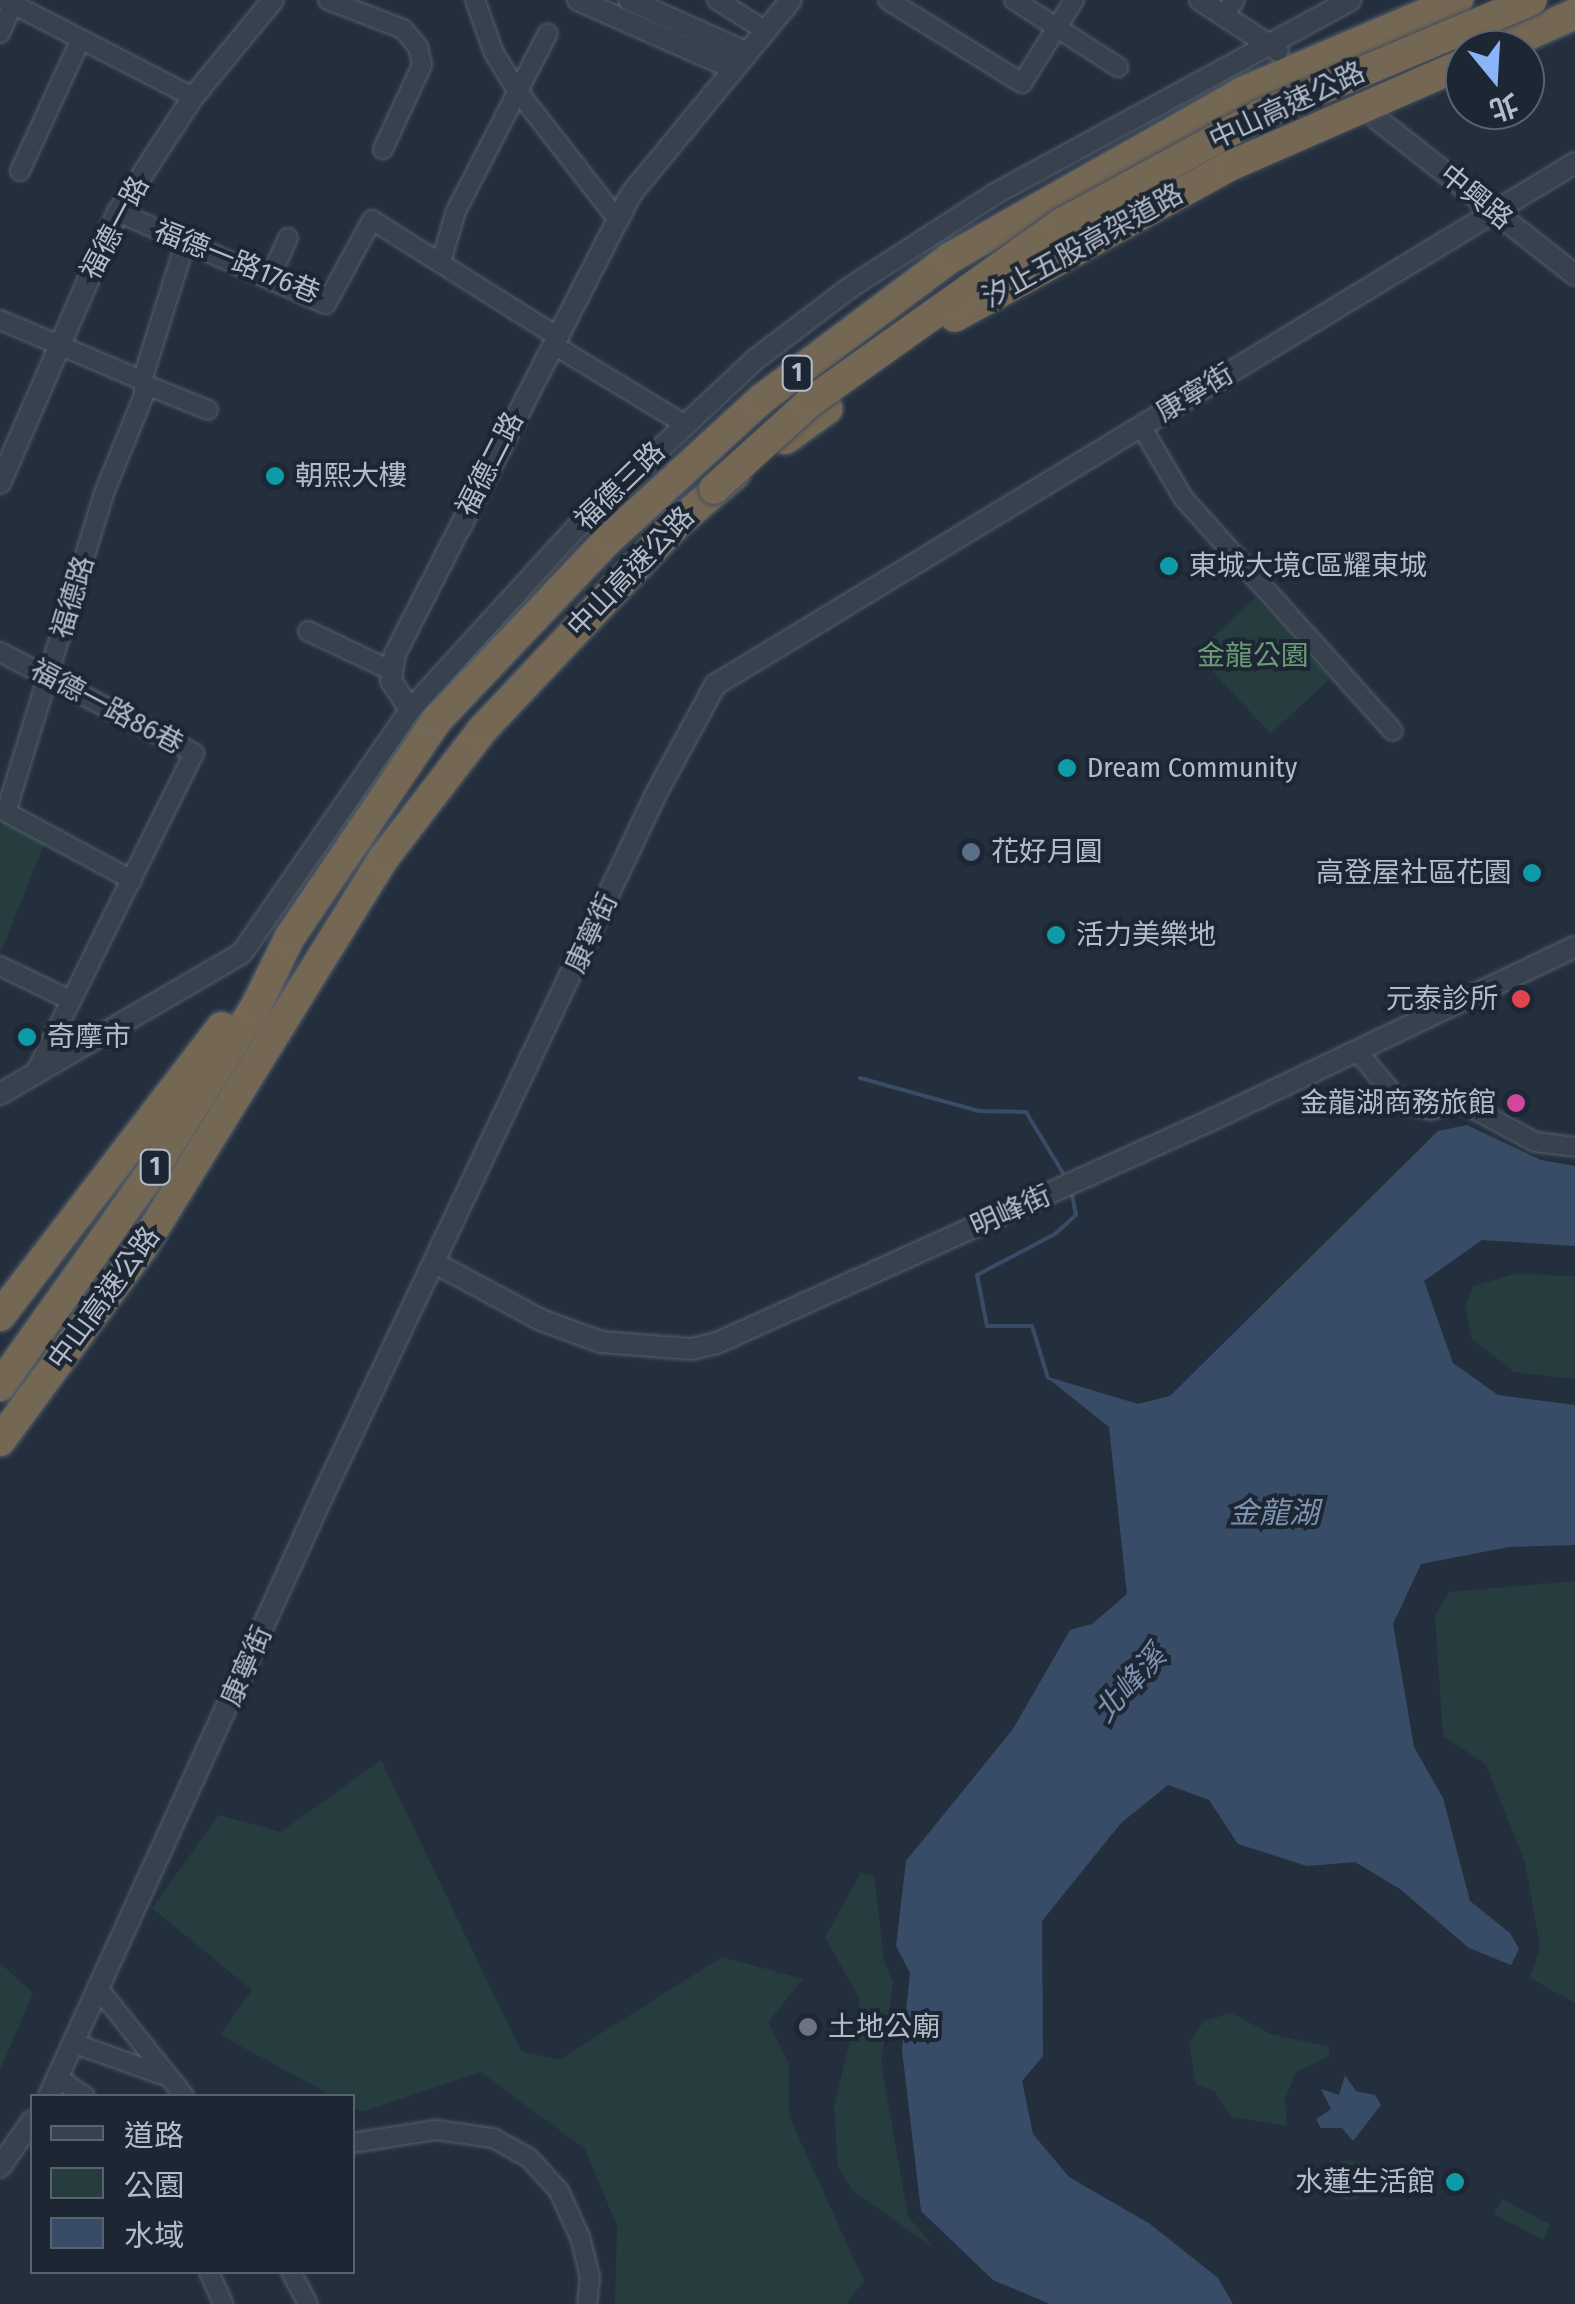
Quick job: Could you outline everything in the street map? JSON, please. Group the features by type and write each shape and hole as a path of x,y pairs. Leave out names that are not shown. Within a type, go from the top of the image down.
{"highway":[{"name":"中山高速公路","path":"0,1386 155,1167 256,1006 290,937 437,720 609,539 762,398 950,258 1242,92 1458,0"},
{"name":"中山高速公路","path":"0,1441 144,1246 383,859 482,730 714,489 810,402 1062,224 1260,115 1532,0"},
{"path":"1539,30 1575,14"},
{"name":"汐止五股高架道路","path":"714,489 948,321 1065,253 1232,165 1445,72"},
{"path":"0,1316 290,937"}],"street":[{"name":"福德一路","path":"1,479 56,343 118,212 194,98 274,0"},
{"path":"328,0 403,29 418,48 422,64 383,149"},
{"path":"475,0 494,54 516,88 618,220"},
{"path":"578,0 739,60"},
{"path":"629,0 739,60"},
{"path":"717,0 766,31"},
{"name":"福德二路","path":"390,670 618,220 664,148 791,0"},
{"path":"1014,0 1118,67"},
{"path":"891,1 1022,83 1074,0"},
{"path":"1200,0 1229,7 1275,48"},
{"path":"0,33 9,2 194,98"},
{"name":"福德三路","path":"0,1094 242,953 410,710 578,526 756,360 897,256 1024,176 1275,48 1339,2"},
{"path":"548,33 516,88 456,211 441,262 684,424"},
{"path":"20,171 80,39"},
{"name":"中興路","path":"1378,119 1575,275"},
{"name":"康寧街","path":"55,2088 435,1263 657,792 714,685 1575,163"},
{"name":"福德一路176巷","path":"118,212 326,304 372,220 441,262"},
{"path":"270,278 288,238"},
{"name":"福德路","path":"3,811 144,383 185,244"},
{"path":"0,320 208,410"},
{"path":"1141,426 1184,499 1393,731"},
{"path":"308,631 390,670 398,700 410,710"},
{"name":"福德一路86巷","path":"0,652 194,752 34,1076"},
{"path":"3,811 132,880"},
{"name":"明峰街","path":"435,1263 541,1320 601,1342 691,1349 1358,1052 1575,947"},
{"path":"0,966 70,1000"},
{"path":"1358,1052 1402,1103 1432,1110 1460,1101 1535,1142 1575,1146"},
{"path":"101,1992 160,2074 182,2094"},
{"path":"76,2044 160,2074"},
{"path":"0,2168 30,2124"},
{"path":"355,2144 436,2130 493,2138 529,2158 559,2190 580,2237 590,2277 587,2304"},
{"path":"210,2274 223,2304"},
{"path":"292,2274 308,2304"}],"green space":[{"name":"金龍公園","path":"1255,598 1330,678 1271,734 1196,653"},
{"path":"2,818 45,842 0,954 0,826"},
{"path":"1515,1274 1575,1276 1575,1379 1514,1372 1472,1339 1465,1309 1473,1286"},
{"path":"1575,1581 1575,2003 1530,1978 1540,1947 1525,1862 1486,1764 1443,1736 1435,1615 1449,1592"},
{"path":"381,1760 521,2051 559,2060 722,1957 803,1979 768,2022 789,2064 789,2116 864,2281 846,2304 615,2304 617,2226 585,2149 481,2072 362,2112 355,2108 355,2094 329,2094 220,2035 252,1990 152,1908 219,1815 281,1832"},
{"path":"861,1873 874,1876 884,1961 893,1983 881,2063 908,2216 934,2248 852,2190 838,2167 834,2106 860,2000 825,1937"},
{"path":"0,1963 33,1993 0,2070"},
{"path":"1231,2013 1271,2034 1328,2047 1330,2056 1296,2072 1285,2099 1287,2126 1231,2117 1213,2090 1196,2085 1189,2044 1204,2021"},
{"path":"1350,2160 1364,2166 1370,2180 1364,2194 1350,2200 1336,2194 1330,2180 1336,2166"},
{"path":"1502,2199 1551,2225 1543,2240 1494,2214"}],"water":[{"name":"金龍湖","path":"1467,1125 1541,1160 1575,1166 1575,1246 1482,1240 1424,1281 1453,1363 1498,1395 1575,1405 1575,1545 1509,1547 1421,1564 1393,1624 1414,1747 1443,1798 1470,1901 1510,1933 1519,1949 1511,1965 1469,1948 1400,1889 1355,1862 1307,1866 1238,1844 1209,1800 1168,1785 1121,1823 1042,1921 1043,2056 1022,2081 1033,2134 1069,2177 1150,2224 1218,2278 1233,2304 1050,2304 993,2280 921,2211 902,2050 910,1973 896,1946 906,1861 1013,1729 1070,1630 1092,1624 1127,1594 1109,1427 1045,1376 1138,1404 1170,1396 1438,1131"},
{"path":"1345,2075 1356,2091 1375,2095 1381,2105 1353,2141 1342,2128 1321,2128 1316,2119 1331,2109 1321,2089 1339,2095"}],"waterway":[{"name":"北峰溪","path":"860,1078 979,1111 1026,1112 1063,1173"},
{"name":"北峰溪","path":"1048,1378 1032,1326 987,1326 977,1275 1055,1234 1076,1215 1072,1195"}],"place":[{"name":"朝熙大樓","path":"275,476"},
{"name":"東城大境C區耀東城","path":"1169,566"},
{"name":"Dream Community","path":"1067,768"},
{"name":"花好月圓","path":"971,852"},
{"name":"高登屋社區花園","path":"1532,873"},
{"name":"活力美樂地","path":"1056,935"},
{"name":"元泰診所","path":"1521,999"},
{"name":"奇摩市","path":"27,1037"},
{"name":"金龍湖商務旅館","path":"1516,1103"},
{"name":"土地公廟","path":"808,2027"},
{"name":"水蓮生活館","path":"1455,2182"}]}
